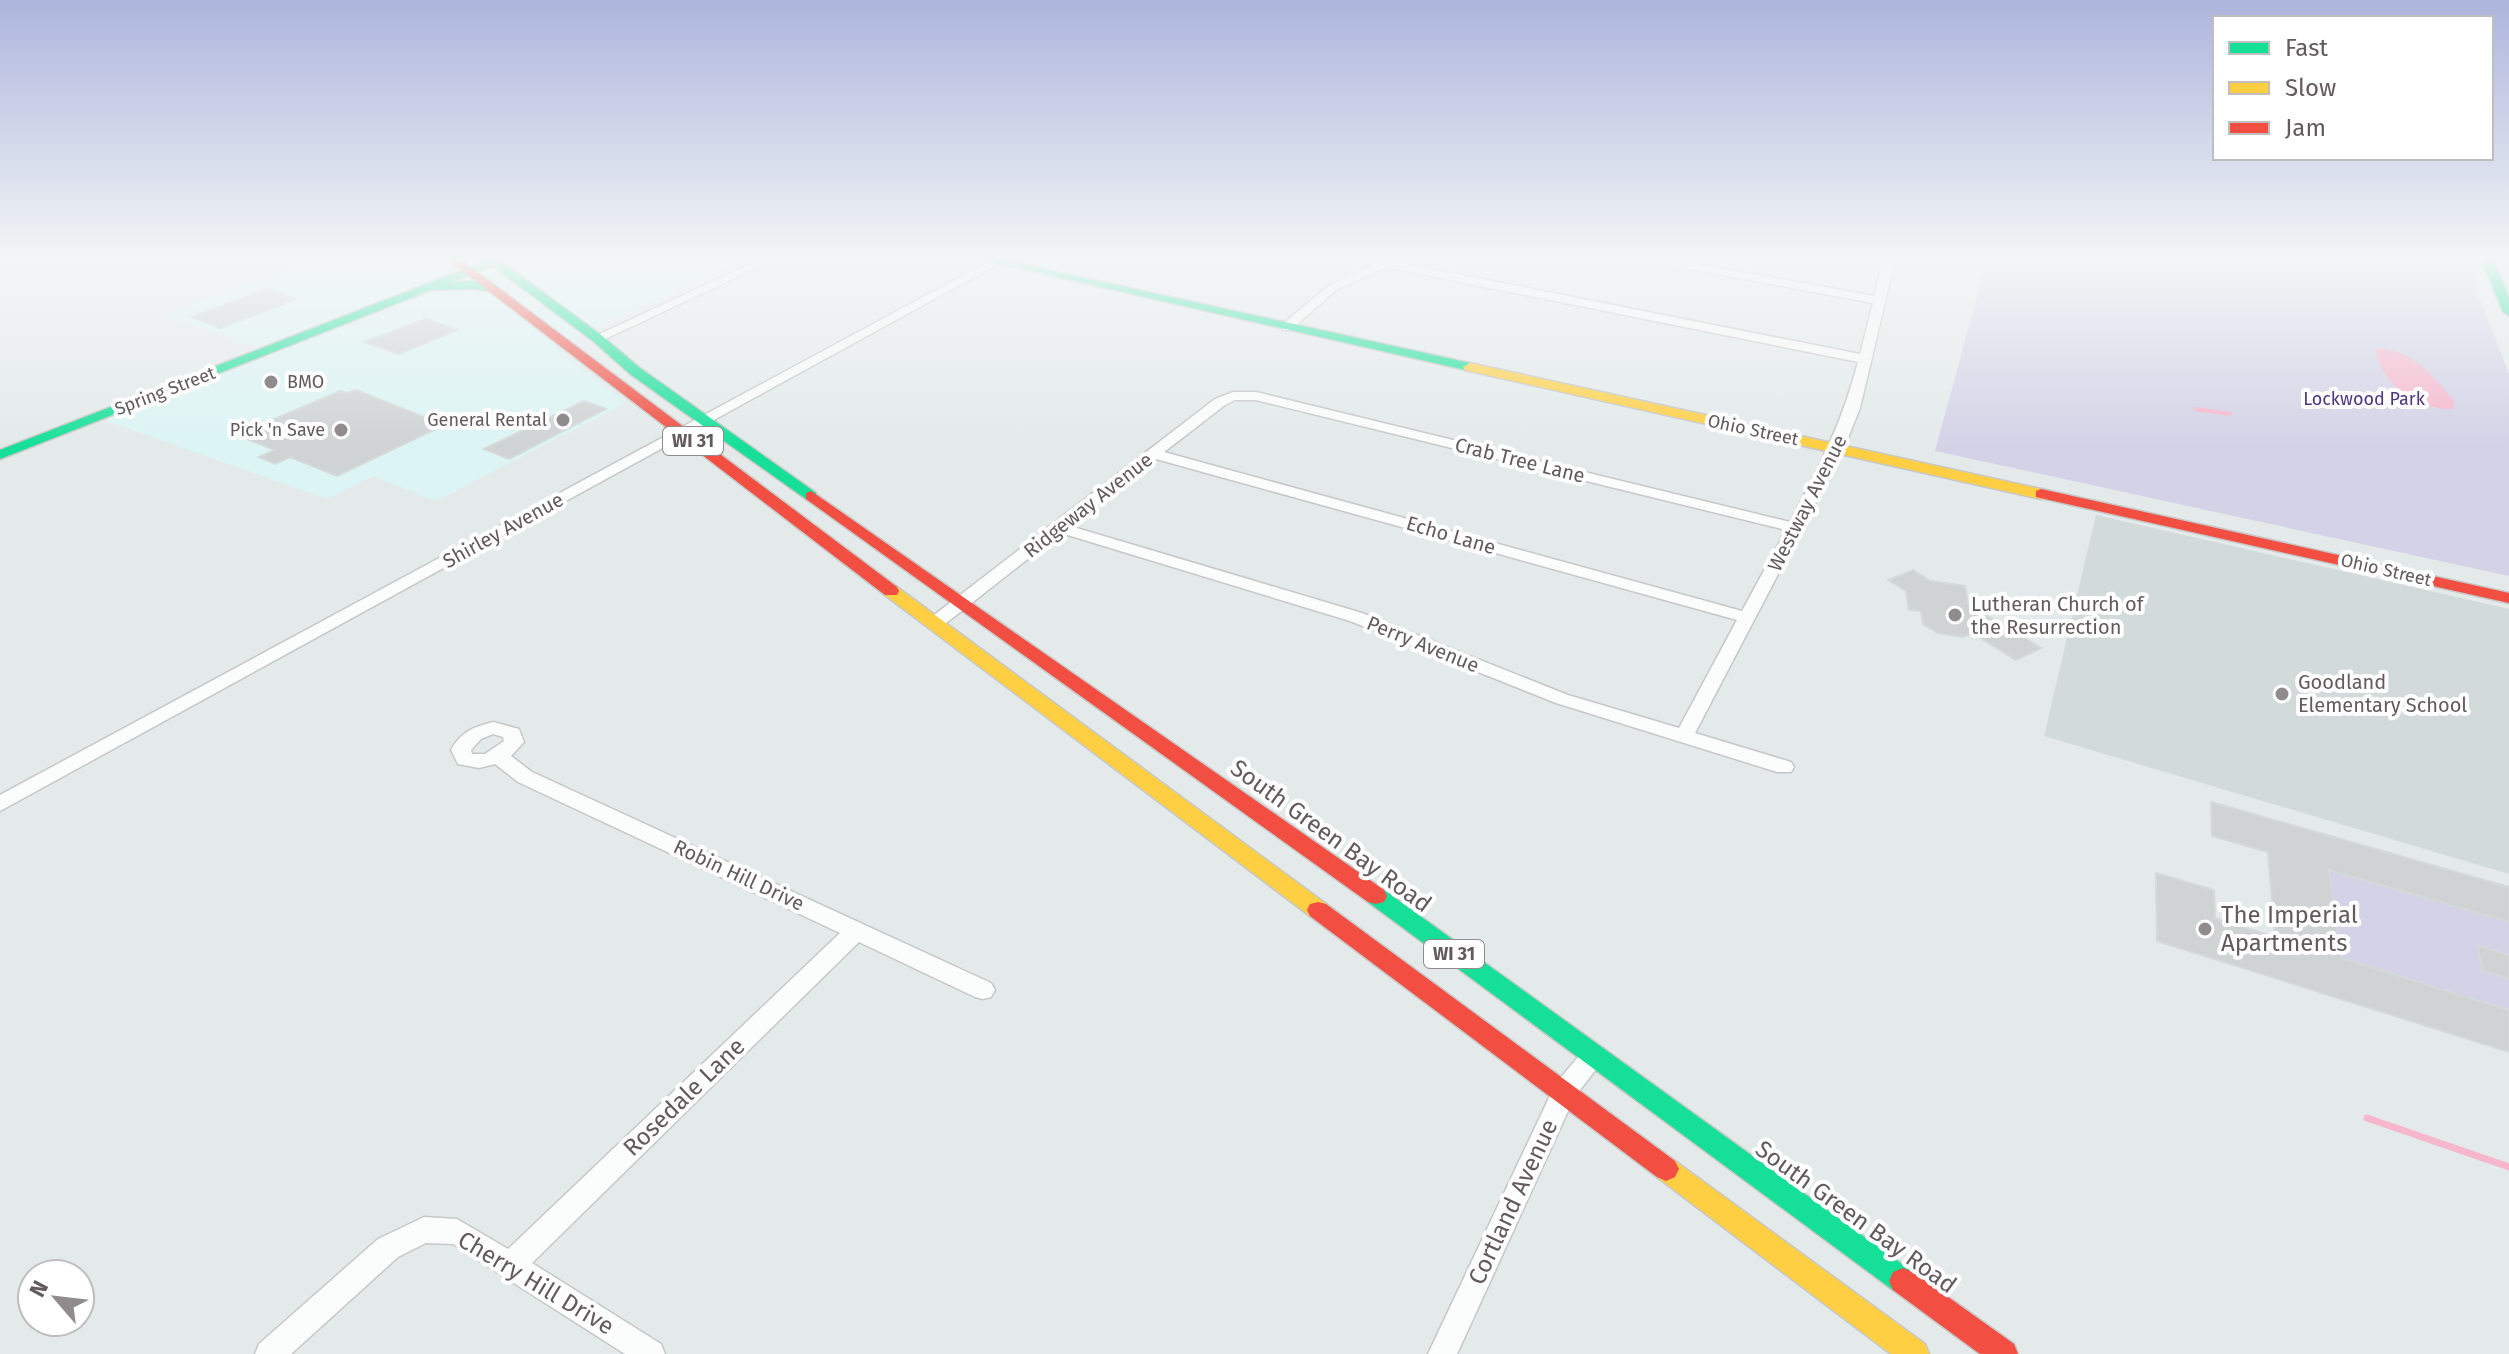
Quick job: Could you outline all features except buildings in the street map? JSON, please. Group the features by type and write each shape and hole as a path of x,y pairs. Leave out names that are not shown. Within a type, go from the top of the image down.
{"main road":[{"name":"Spring Street","path":"0,441 315,319"},
{"name":"Spring Street","path":"0,455 345,319"},
{"name":"WI 31","path":"532,319 992,668 1915,1354"},
{"name":"WI 31","path":"573,319 635,371 706,419"},
{"name":"Ohio Street","path":"1274,319 2322,550 2509,586"},
{"path":"534,321 582,337 597,338"},
{"path":"573,351 635,371"},
{"name":"South Green Bay Road","path":"706,419 2004,1354"},
{"name":"Ohio Street","path":"2322,550 2509,598"}],"street":[{"path":"597,338 638,319"},
{"name":"Shirley Avenue","path":"0,804 891,319"},
{"path":"1291,323 1295,319"},
{"path":"1665,319 1864,359"},
{"name":"Westway Avenue","path":"1684,736 1839,444 1853,408 1873,319"},
{"name":"Ridgeway Avenue","path":"935,623 1220,402 1244,395"},
{"name":"Crab Tree Lane","path":"1244,395 1796,528"},
{"name":"Echo Lane","path":"1154,454 1747,618"},
{"name":"Perry Avenue","path":"1060,528 1356,617 1562,699 1784,767"},
{"name":"Robin Hill Drive","path":"498,756 525,777 983,990"},
{"name":"Rosedale Lane","path":"512,1264 857,930"},
{"name":"Cortland Avenue","path":"1442,1354 1565,1091 1594,1056"},
{"name":"Cherry Hill Drive","path":"269,1354 388,1248 424,1230 457,1232 651,1354"}],"shaded area":[{"path":"176,319 614,319 553,347 626,403 436,501 373,476 327,499 105,420 277,352"},
{"path":"2381,348 2404,355 2423,368 2455,402 2453,409 2427,405 2394,385 2379,363 2375,350"},
{"name":"Goodland Elementary School","path":"2096,515 2509,609 2509,874 2044,736"}],"green space":[{"name":"Lockwood Park","path":"1971,319 2488,319 2509,374 2509,576 1935,451"},
{"path":"2329,870 2509,922 2509,955 2477,946 2483,971 2509,979 2509,1010 2341,958"}],"waterway":[{"path":"2196,409 2230,414"},
{"path":"2367,1118 2509,1167"}],"traffic: fast":[{"path":"0,455 347,319"},
{"path":"572,319 635,371 811,496"},
{"path":"1255,319 1470,367"},
{"path":"1376,896 1903,1281"}],"traffic: slow":[{"path":"1470,367 2041,494"},
{"path":"891,591 1318,910"},
{"path":"1666,1169 1915,1354"}],"traffic: jam":[{"path":"532,319 891,591"},
{"path":"2041,494 2509,598"},
{"path":"811,496 1376,896"},
{"path":"1318,910 1666,1169"},
{"path":"1903,1281 2004,1354"}],"place":[{"name":"BMO","path":"271,382"},
{"name":"General Rental","path":"563,420"},
{"name":"Pick 'n Save","path":"341,430"},
{"name":"Lutheran Church of the Resurrection","path":"1955,615"},
{"name":"Goodland Elementary School","path":"2282,694"},
{"name":"The Imperial Apartments","path":"2205,929"}]}
